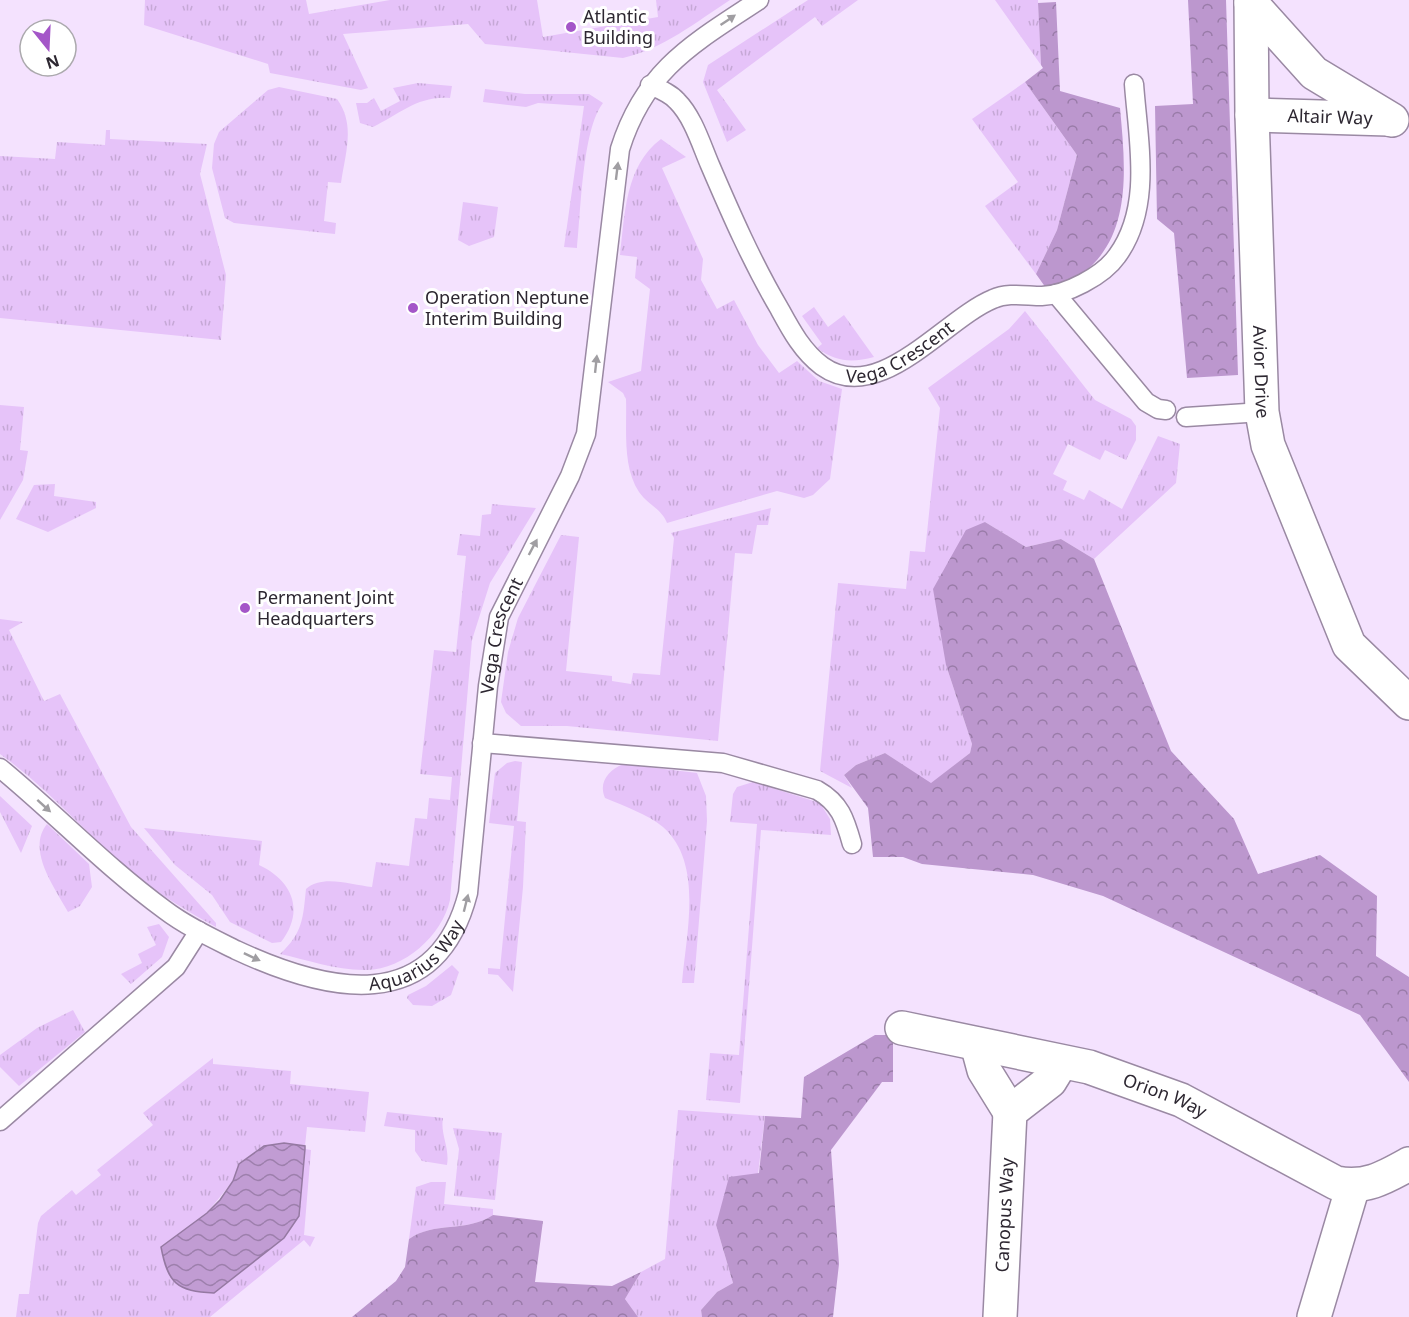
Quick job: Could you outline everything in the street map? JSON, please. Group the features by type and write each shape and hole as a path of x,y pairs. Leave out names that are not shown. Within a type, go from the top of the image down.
{"street":[{"name":"Avior Drive","path":"1251,2 1252,115 1262,412 1268,445 1349,645 1409,703"},
{"path":"1251,2 1314,73 1401,120"},
{"name":"Altair Way","path":"1252,115 1401,120"},
{"name":"Orion Way","path":"902,1028 1061,1063 1089,1067 1181,1100 1336,1183 1353,1186 1377,1182 1409,1164"},
{"path":"977,1044 984,1070 1010,1112 1050,1081 1061,1063"},
{"name":"Canopus Way","path":"1000,1317 1010,1112"},
{"path":"1314,1317 1353,1186"}],"lane":[{"name":"Vega Crescent","path":"482,743 499,617 570,476 586,434 620,149 626,127 650,85 692,45 759,0"},
{"name":"Vega Crescent","path":"650,85 672,97 683,108 751,261 809,355 836,374 860,376 886,369 996,297 1056,294 1091,277 1112,263 1136,219 1140,190 1134,84"},
{"path":"1056,294 1146,402 1158,409 1166,410"},
{"path":"1186,417 1262,412"},
{"path":"482,743 723,763 817,790 828,796 842,811 852,844"},
{"name":"Aquarius Way","path":"0,768 166,912 271,966 332,983 372,987 412,973 436,954 461,921 468,893 482,743"},
{"path":"0,1121 176,967 200,931"}],"green space":[{"path":"145,0 306,0 309,14 390,0 537,0 543,37 658,17 656,0 730,0 665,41 638,54 623,58 485,44 468,24 343,34 368,88 361,90 270,73 268,64 144,25"},
{"path":"808,0 858,0 822,26 815,17 717,90 746,130 727,142 703,82 708,65"},
{"path":"995,0 1038,0 1041,65"},
{"path":"1188,0 1226,0 1238,375 1187,378 1174,233 1157,219 1155,106 1193,104"},
{"path":"1056,2 1060,91 1120,108 1124,176 1118,221 1110,241 1097,259 1080,275 1046,288 1036,274 1057,230 1077,155 1025,82 1043,68 1038,3"},
{"path":"1025,82 1077,155 1057,230 1036,274 985,206 1018,182 972,119"},
{"path":"418,83 452,86 450,98 419,102 373,127 360,123 356,103 367,103 374,98 381,111 400,101 393,88"},
{"path":"279,87 337,99 343,109 348,129 345,161 341,183 328,182 324,221 336,223 335,234 234,223 225,218 212,168 214,144 219,132 268,90"},
{"path":"485,89 525,94 589,94 603,103 596,116 587,151 577,248 564,247 584,106 538,103 526,107 483,102"},
{"path":"106,130 110,130 110,139 207,144 200,174 226,275 221,340 0,318 0,156 55,159 57,142 105,145"},
{"path":"661,139 686,157 662,168 703,259 701,280 717,309 734,300 758,345 779,373 797,361 819,381 842,389 830,479 813,495 804,498 777,491 667,523 639,492 634,482 626,447 626,399 623,393 608,382 641,371 650,289 635,278 637,257 620,255 626,207 634,177 649,150"},
{"path":"463,202 498,207 494,237 469,246 458,240"},
{"path":"814,307 828,327 844,315 874,357 844,360 817,348 822,344 802,316"},
{"path":"1025,311 1095,400 1131,419 1136,426 1136,440 1126,460 1105,450 1100,460 1068,444 1053,474 1067,481 1063,490 1084,500 1089,490 1122,509 1158,436 1180,444 1176,483 1094,559 1061,539 1026,547 985,522 946,665 972,744 970,753 931,784 885,753 856,765 844,775 852,788 820,771 838,583 906,589 910,551 925,552 940,408 928,388 1009,329"},
{"path":"0,405 24,407 20,450 28,451 23,480 0,520"},
{"path":"55,484 54,496 96,502 96,508 48,532 16,519 34,485"},
{"path":"492,504 536,508 490,583 472,640 450,900 446,913 430,938 419,948 394,964 381,968 345,969 280,954 298,932 306,889 320,882 329,881 372,887 376,862 409,866 415,818 427,819 429,798 450,800 452,777 420,774 434,650 456,652 466,556 457,555 460,534 480,536 482,515 491,514"},
{"path":"771,508 768,525 757,525 752,554 735,553 718,741 567,726 521,726 506,713 501,702 508,652 518,618 561,535 579,537 566,671 612,676 612,681 631,684 633,673 660,675 674,538 671,533"},
{"path":"985,522 1026,547 1061,539 1094,559 1171,751 1234,819 1258,874 1320,855 1377,896 1376,956 1409,977 1409,1082 1360,1015 1103,896 1033,875 922,864 903,857 873,857 868,808 844,775 856,765 885,753 931,783 970,753 972,744 946,665 933,589 966,530"},
{"path":"0,619 23,622 9,630 44,701 60,694 131,827 216,923 216,927 176,904 138,877 36,783 0,754"},
{"path":"522,762 517,821 526,822 523,887 513,992 498,975 488,974 488,968 500,969 514,826 489,823 495,773 507,763"},
{"path":"623,764 697,773 706,796 707,821 694,983 682,983 689,922 688,879 684,860 676,842 657,822 605,798 603,787 606,777"},
{"path":"753,782 820,803 830,819 831,835 761,830 740,1103 706,1100 710,1053 739,1055 757,824 730,822 733,794 737,787"},
{"path":"0,796 32,826 21,853 0,812"},
{"path":"47,824 89,864 92,887 80,906 68,912 50,880 41,857 41,834"},
{"path":"144,828 262,841 259,865 280,879 292,898 294,908 288,930 281,942 272,943 230,922 212,895 175,865"},
{"path":"159,924 169,937 162,957 131,984 121,974 142,963 138,954 156,945 147,927"},
{"path":"452,965 459,972 451,995 432,1006 413,1005 407,998 408,995 426,986"},
{"path":"73,1010 85,1032 19,1086 0,1067 0,1055 37,1028"},
{"path":"875,1035 893,1035 893,1082 882,1082 831,1150 839,1264 833,1317 702,1317 701,1310 717,1292 733,1283 716,1225 729,1177 759,1173 765,1116 801,1118 804,1077"},
{"path":"213,1058 213,1064 291,1071 290,1084 369,1092 365,1132 307,1127 305,1146 284,1143 264,1146 239,1164 233,1181 207,1213 161,1247 284,1238 299,1216 305,1149 311,1150 304,1235 315,1237 310,1247 304,1240 210,1317 16,1317 19,1294 29,1294 38,1223 41,1216 72,1190 76,1195 101,1175 97,1170 153,1125 143,1113"},
{"path":"678,1110 765,1116 758,1174 716,1225 733,1283 717,1292 701,1310 702,1317 638,1317 625,1299 641,1272 665,1259"},
{"path":"387,1112 443,1118 447,1165 422,1161 415,1151 415,1130 384,1126"},
{"path":"453,1128 502,1133 495,1200 454,1196 459,1149"},
{"path":"431,1182 446,1182 444,1204 493,1209 493,1215 472,1224 429,1230 409,1239 416,1187"},
{"path":"493,1215 543,1221 535,1282 612,1286 641,1272 625,1299 638,1317 352,1317 396,1281 405,1267 409,1239 429,1230 472,1224"}],"water":[{"path":"284,1143 305,1146 305,1149 299,1216 284,1238 214,1293 191,1290 176,1283 167,1270 161,1247 207,1213 220,1200 233,1181 239,1164 264,1146"}],"place":[{"name":"Atlantic Building","path":"571,27"},
{"name":"Operation Neptune Interim Building","path":"413,308"},
{"name":"Permanent Joint Headquarters","path":"245,608"}]}
